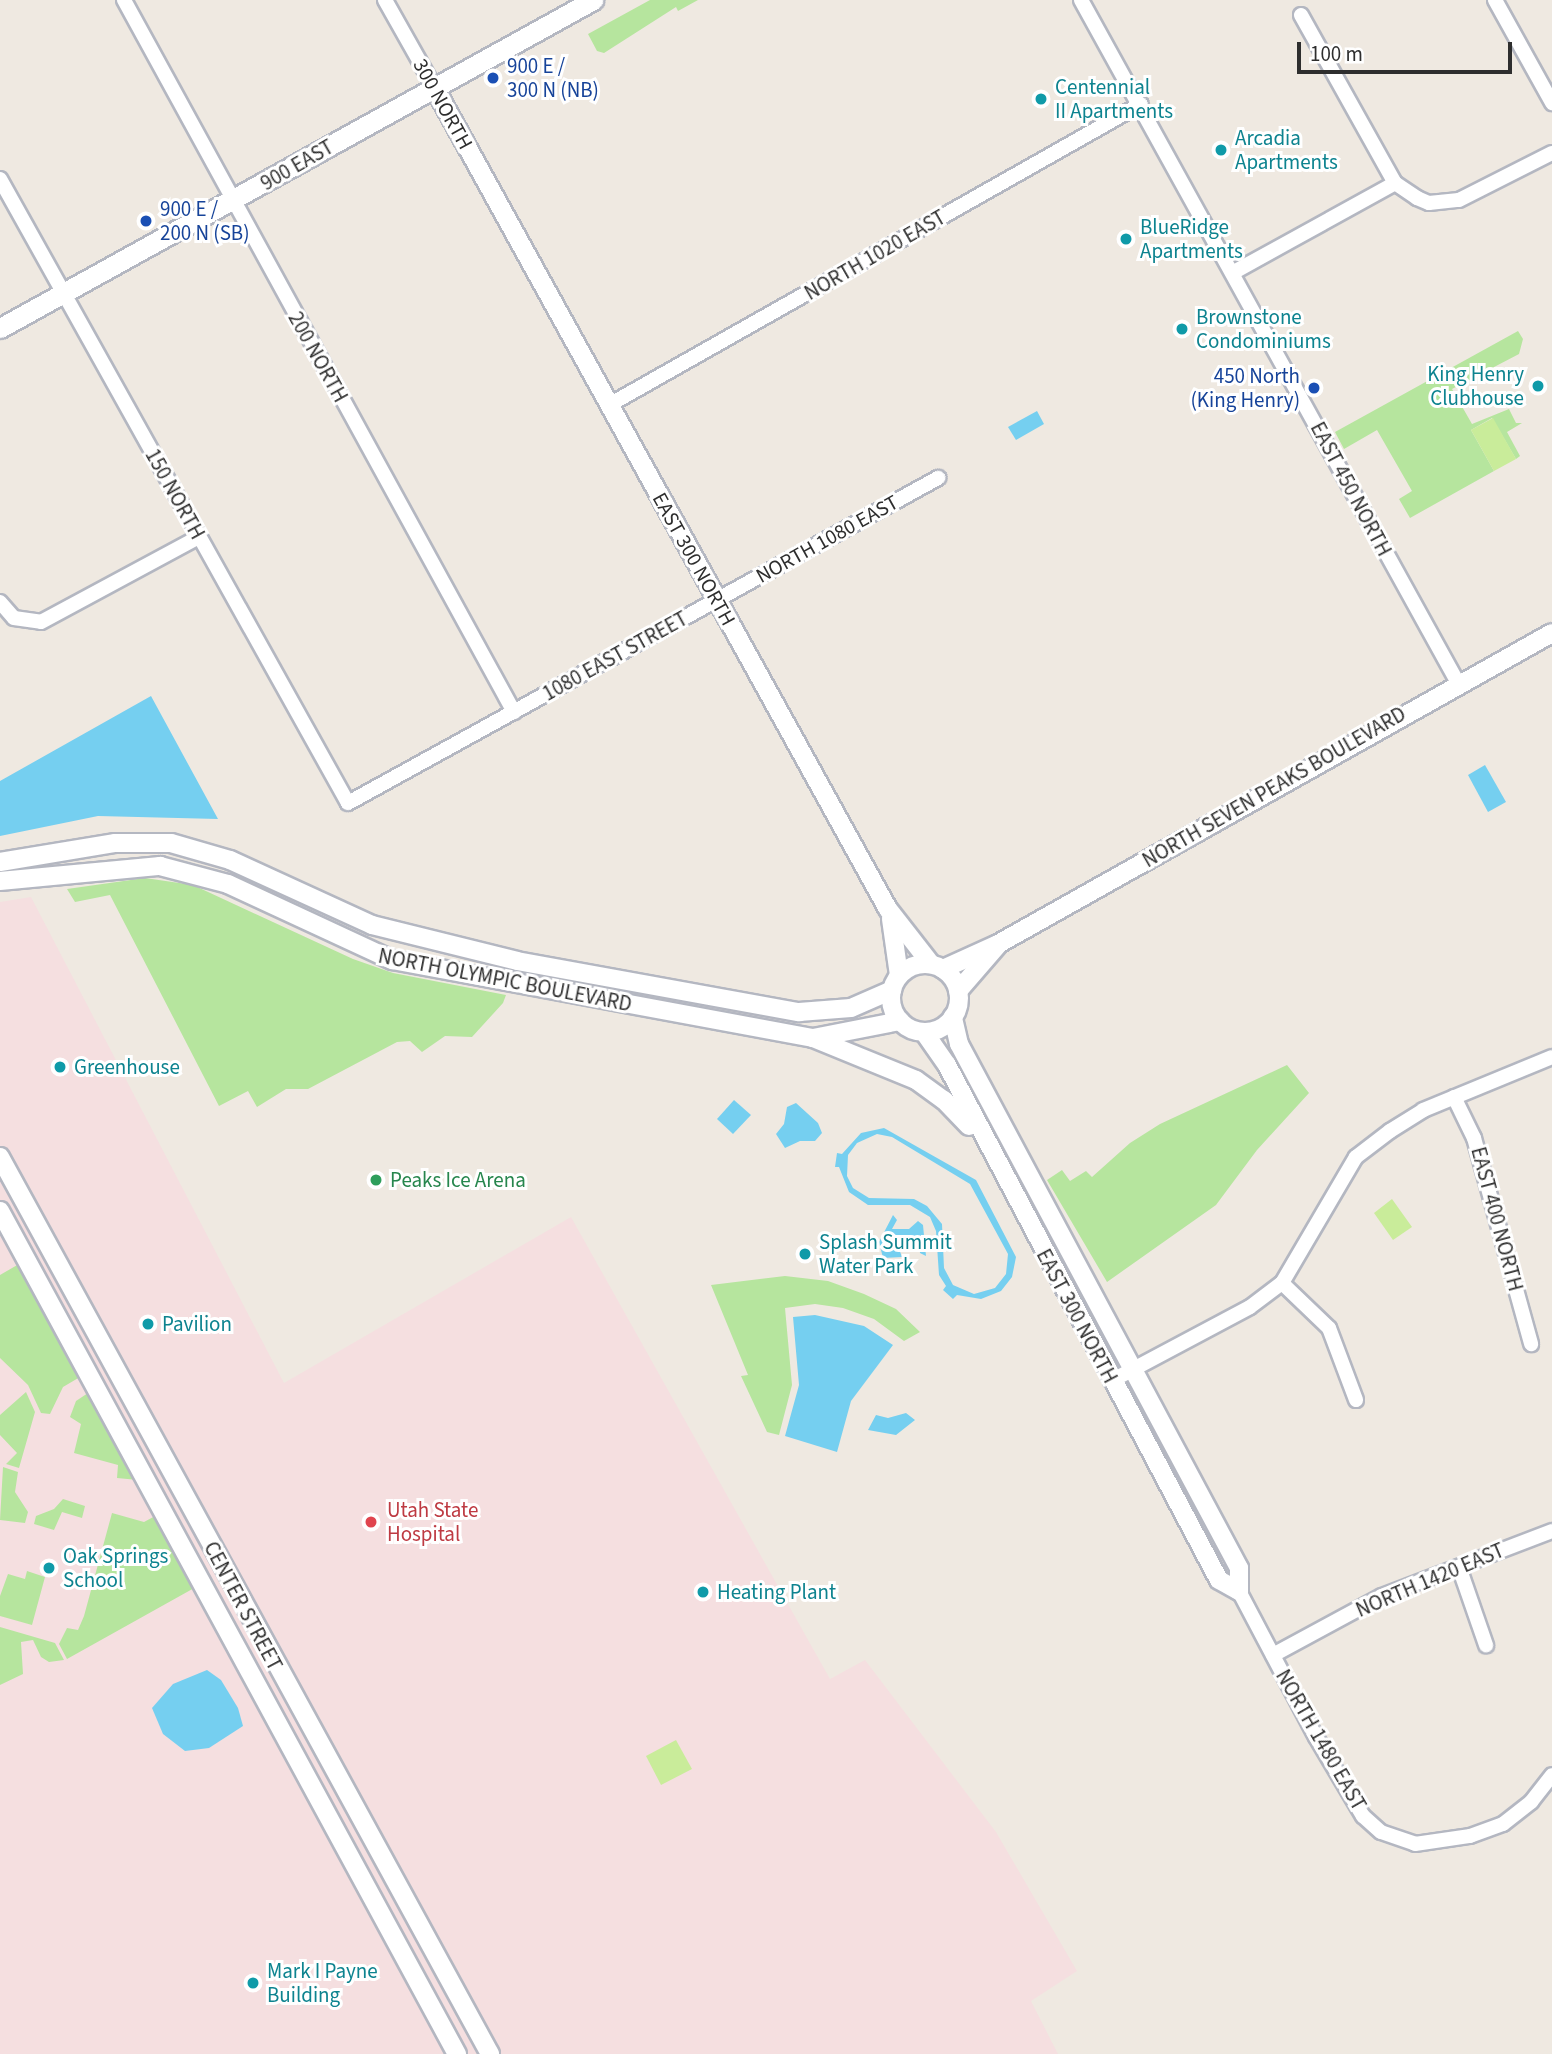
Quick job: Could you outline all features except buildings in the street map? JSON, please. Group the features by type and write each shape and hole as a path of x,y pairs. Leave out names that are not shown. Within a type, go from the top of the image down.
{"main road":[{"name":"900 EAST","path":"0,328 593,0"}],"street":[{"name":"200 NORTH","path":"124,0 232,202 514,712"},
{"name":"300 NORTH","path":"385,0 501,209"},
{"name":"EAST 450 NORTH","path":"1081,0 1234,272 1458,683"},
{"path":"1495,0 1552,103"},
{"path":"1301,15 1395,184 1429,203 1444,203 1487,188 1552,153"},
{"name":"NORTH 1020 EAST","path":"609,405 1141,104"},
{"name":"150 NORTH","path":"0,179 348,803 514,712"},
{"path":"1234,272 1395,184"},
{"name":"EAST 300 NORTH","path":"501,209 888,909 937,967"},
{"name":"NORTH 1080 EAST","path":"716,600 938,478"},
{"path":"0,602 22,621 51,618 199,537"},
{"name":"1080 EAST STREET","path":"514,712 716,600"},
{"name":"NORTH SEVEN PEAKS BOULEVARD","path":"937,967 998,944 1458,683 1552,634"},
{"name":"NORTH OLYMPIC BOULEVARD","path":"0,863 115,843 171,843 230,860 372,925 517,961 799,1012 851,1008 896,983"},
{"name":"NORTH OLYMPIC BOULEVARD","path":"0,881 138,865 189,870 393,960 813,1038 900,1021"},
{"name":"EAST 300 NORTH","path":"888,909 896,983"},
{"name":"NORTH SEVEN PEAKS BOULEVARD","path":"958,991 998,944"},
{"path":"910,967 937,967 958,991 953,1017 937,1030 924,1032 900,1021 891,1002 896,983 910,967"},
{"name":"EAST 300 NORTH","path":"953,1017 959,1044 1239,1568 1239,1591 1273,1655"},
{"name":"EAST 300 NORTH","path":"924,1032 947,1065 984,1142 1219,1580 1239,1591"},
{"path":"813,1038 916,1080 951,1105 984,1142"},
{"path":"1111,1381 1250,1307 1282,1283 1356,1157 1423,1110 1552,1058"},
{"name":"EAST 400 NORTH","path":"1454,1097 1474,1138 1531,1344"},
{"name":"CENTER STREET","path":"0,1157 459,2003 486,2048"},
{"name":"CENTER STREET","path":"0,1211 457,2054"},
{"path":"17,1243 40,1231"},
{"path":"1282,1283 1329,1328 1356,1400"},
{"path":"101,1397 124,1385"},
{"path":"172,1531 195,1518"},
{"name":"NORTH 1420 EAST","path":"1273,1655 1382,1597 1552,1531"},
{"path":"1459,1567 1486,1645"},
{"name":"NORTH 1480 EAST","path":"1273,1655 1363,1816 1395,1838 1432,1842 1503,1824 1531,1802 1552,1775"},
{"path":"286,1740 309,1727"},
{"path":"437,2016 459,2003"},
{"path":"463,2054 486,2048"}],"shaded area":[{"name":"Utah State Hospital","path":"31,897 284,1383 571,1217 830,1679 865,1660 996,1832 1077,1971 1031,2001 1058,2054 0,2054 0,902"}],"green space":[{"path":"650,0 698,0 678,11 676,7 604,53 597,51 588,34"},
{"path":"1518,331 1523,339 1519,354 1452,389 1472,424 1509,409 1516,423 1522,423 1507,432 1520,456 1516,459 1492,418 1471,430 1494,471 1410,518 1399,499 1412,491 1377,430 1344,449 1335,432"},
{"path":"1493,418 1516,459 1494,471 1471,430"},
{"path":"145,878 193,885 353,959 393,973 506,995 503,1003 472,1037 445,1036 422,1052 410,1041 397,1042 308,1089 286,1089 257,1107 248,1091 219,1106 110,895 75,902 67,889"},
{"path":"1287,1065 1309,1093 1257,1150 1216,1205 1107,1282 1047,1180 1062,1170 1070,1181 1086,1171 1092,1177 1130,1143 1160,1124"},
{"path":"1392,1199 1412,1227 1393,1240 1374,1213"},
{"path":"19,1264 80,1377 63,1387 50,1414 41,1413 28,1385 0,1358 0,1275"},
{"path":"785,1276 828,1281 864,1294 896,1309 920,1332 904,1341 874,1319 843,1308 815,1304 785,1308 792,1385 779,1435 767,1432 741,1376 748,1375 711,1285"},
{"path":"26,1392 35,1412 19,1468 6,1464 17,1453 0,1435 0,1415"},
{"path":"88,1393 91,1394 138,1480 117,1478 118,1465 74,1453 81,1424 70,1417 76,1401"},
{"path":"3,1467 18,1472 15,1492 28,1512 25,1523 0,1520"},
{"path":"63,1499 85,1506 82,1518 62,1512 54,1530 34,1524 36,1516 54,1509"},
{"path":"112,1513 144,1522 157,1515 196,1587 67,1659 59,1644 67,1628 78,1630 84,1616"},
{"path":"27,1571 45,1577 32,1625 0,1616 0,1596 8,1574 25,1579"},
{"path":"0,1627 55,1643 64,1660 49,1662 41,1657 33,1640 21,1642 23,1674 0,1685"},
{"path":"676,1740 692,1769 661,1785 646,1756"}],"water":[{"path":"1037,411 1044,424 1016,440 1008,427"},
{"path":"151,696 218,819 98,816 0,836 0,781"},
{"path":"1485,765 1506,802 1488,812 1468,775"},
{"path":"734,1100 751,1115 733,1134 717,1119"},
{"path":"796,1103 818,1123 822,1133 815,1141 800,1141 785,1148 776,1134 784,1124 787,1107"},
{"path":"884,1128 976,1180 1016,1257 1012,1277 1001,1291 981,1299 957,1295 953,1299 943,1290 946,1286 939,1275 936,1231 930,1217 910,1205 868,1205 849,1192 839,1167 835,1167 837,1153 842,1154 861,1133","holes":["877,1134 892,1137 970,1184 1008,1254 1006,1274 995,1288 974,1294 953,1285 944,1268 942,1224 927,1206 914,1199 869,1198 853,1188 847,1176 848,1155 857,1143"]},
{"path":"893,1215 897,1220 892,1229 909,1229 918,1221 923,1225 926,1256 920,1253 919,1244 904,1241 898,1246 902,1257 883,1258 879,1242"},
{"path":"815,1315 864,1326 893,1345 851,1401 837,1452 785,1436 799,1385 793,1317"},
{"path":"906,1413 915,1420 896,1435 868,1430 876,1415 888,1418"},
{"path":"207,1670 221,1680 238,1708 243,1726 209,1748 185,1751 163,1734 152,1708 173,1684"}],"place":[{"name":"900 E / 300 N (NB)","path":"493,78"},
{"name":"Centennial II Apartments","path":"1041,99"},
{"name":"Arcadia Apartments","path":"1221,150"},
{"name":"900 E / 200 N (SB)","path":"146,221"},
{"name":"BlueRidge Apartments","path":"1126,239"},
{"name":"Brownstone Condominiums","path":"1182,329"},
{"name":"King Henry Clubhouse","path":"1538,386"},
{"name":"450 North (King Henry)","path":"1314,388"},
{"name":"Greenhouse","path":"60,1067"},
{"name":"Peaks Ice Arena","path":"376,1180"},
{"name":"Splash Summit Water Park","path":"805,1254"},
{"name":"Pavilion","path":"148,1324"},
{"name":"Utah State Hospital","path":"371,1522"},
{"name":"Oak Springs School","path":"49,1568"},
{"name":"Heating Plant","path":"703,1592"},
{"name":"Mark I Payne Building","path":"253,1983"}]}
